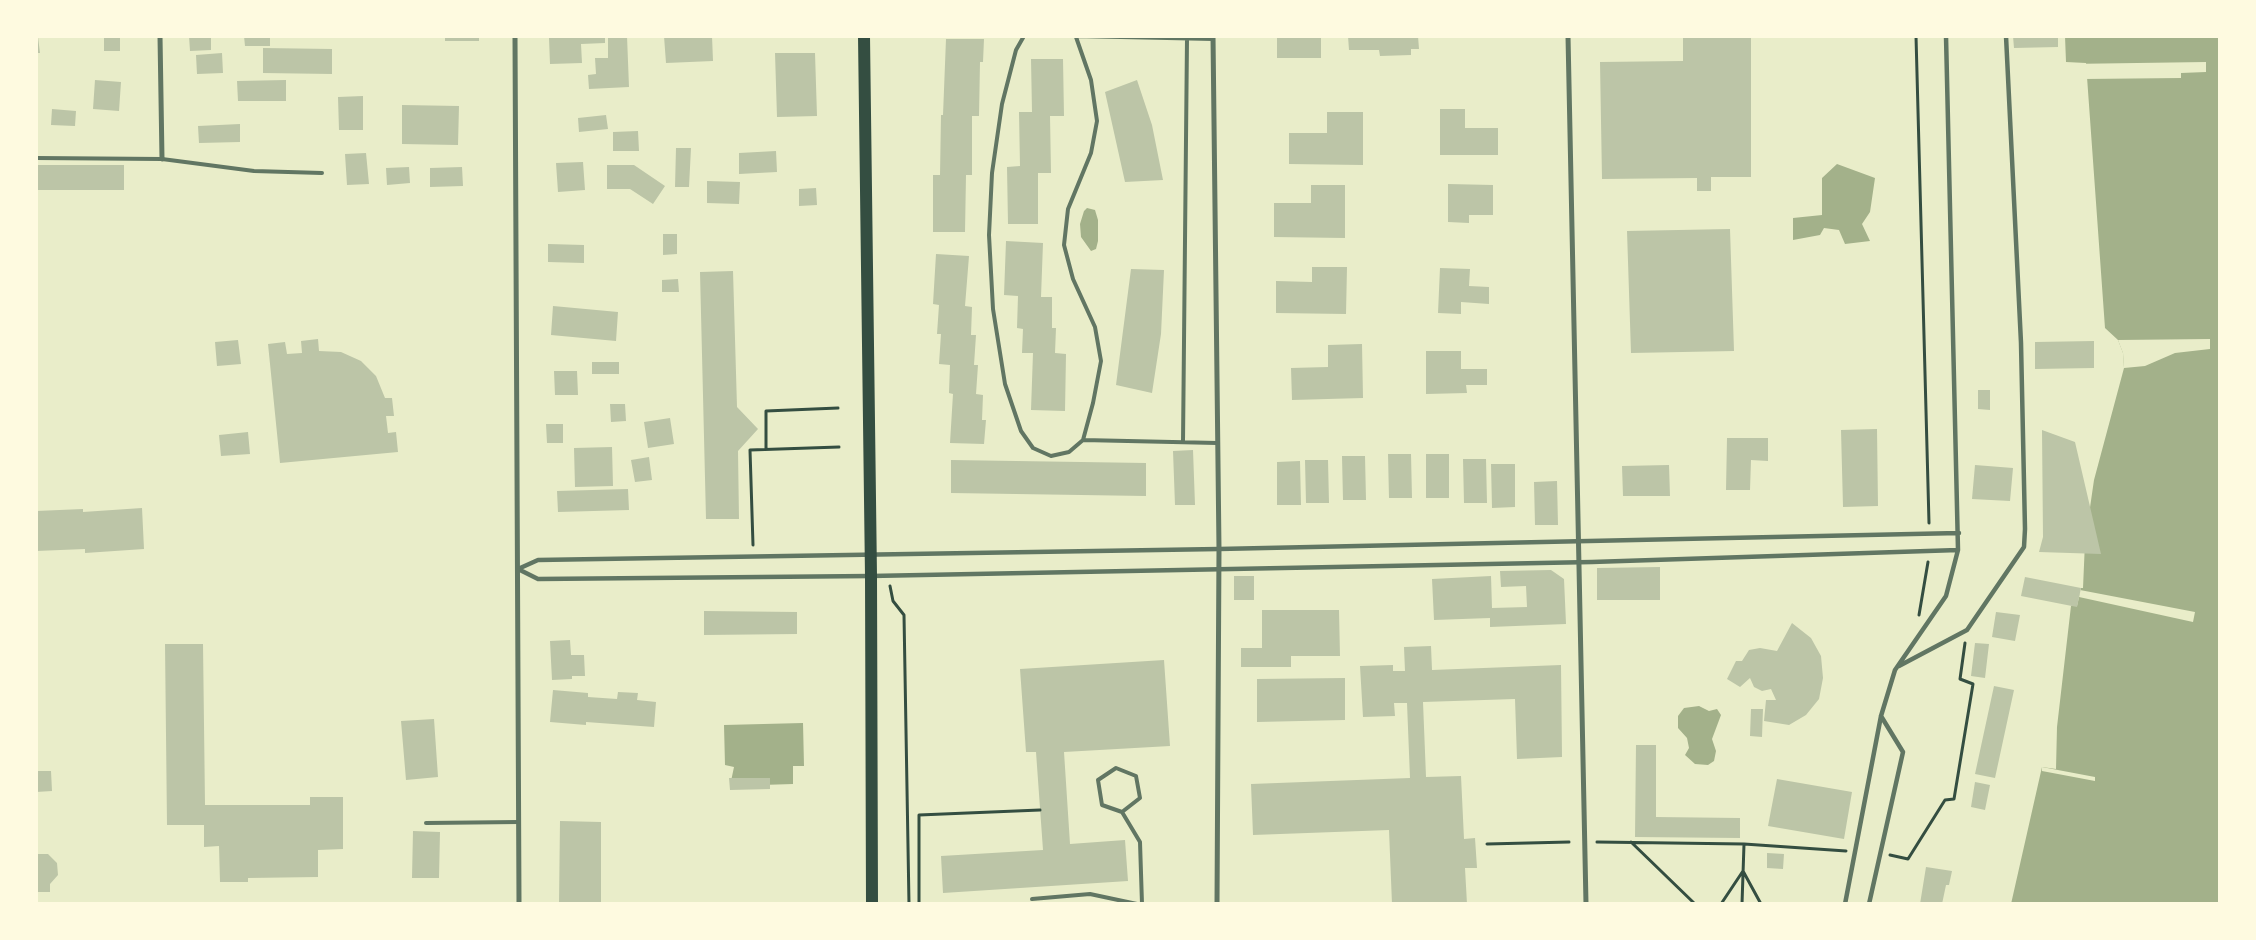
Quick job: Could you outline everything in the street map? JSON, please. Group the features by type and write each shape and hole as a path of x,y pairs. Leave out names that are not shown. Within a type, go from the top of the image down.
{"main road":[{"path":"864,36 871,576 872,904"}],"street":[{"path":"160,36 162,159"},
{"path":"515,36 519,904"},
{"path":"1568,36 1586,904"},
{"path":"1844,904 1856,852 1881,716 1898,667 1946,596 1958,550 1946,36"},
{"path":"1898,667 1967,630 2024,547 2021,343 2006,36"},
{"path":"1213,38 1219,549 1217,904"},
{"path":"518,569 538,560 1219,549 1959,533"},
{"path":"518,569 538,579 871,576 1579,562 1958,550"},
{"path":"1869,904 1903,752 1881,716"}],"lane":[{"path":"1024,36 1016,50 1002,104 992,173 989,235 993,310 1005,384 1021,431 1033,448 1051,456 1068,452 1083,440 1093,403 1101,361 1095,327 1073,278 1064,245 1068,208 1091,153 1097,121 1091,80 1075,37 1213,38"},
{"path":"1183,442 1188,39"},
{"path":"36,158 162,159 254,170 322,173"},
{"path":"1083,440 1218,443"},
{"path":"1122,812 1140,798 1136,776 1116,768 1098,780 1102,805 1122,812 1140,842 1142,904"},
{"path":"426,823 519,822"},
{"path":"1032,899 1090,894 1137,904"}],"path":[{"path":"1916,36 1930,534"},
{"path":"766,449 766,411 838,408"},
{"path":"753,556 750,450 839,447"},
{"path":"1915,642 1930,551"},
{"path":"893,601 904,615 909,904"},
{"path":"1880,853 1908,859 1945,800 1954,799 1973,684 1960,679 1967,630"},
{"path":"920,904 919,815 1040,810"},
{"path":"1487,844 1569,842"},
{"path":"1597,842 1744,844 1856,852"},
{"path":"1630,842 1695,904"},
{"path":"1742,904 1744,844"},
{"path":"1720,904 1743,871"},
{"path":"1743,871 1761,904"}],"shaded area":[{"path":"2065,36 2220,36 2220,904 2011,904 2042,767 2056,769 2057,727 2071,606 2077,606 2081,588 2083,588 2085,542 2094,480 2124,368 2123,353 2118,340 2105,328 2086,63 2066,62"},
{"path":"1837,164 1875,178 1870,212 1862,224 1870,241 1845,244 1839,230 1824,228 1820,235 1793,240 1793,218 1822,215 1822,178"},
{"path":"1087,208 1095,210 1098,220 1098,241 1096,249 1091,251 1081,237 1080,224 1084,211"},
{"path":"1699,706 1709,711 1717,709 1721,715 1712,739 1716,751 1714,761 1708,765 1695,764 1685,755 1689,748 1687,738 1678,728 1678,716 1684,708"},
{"path":"803,723 804,766 793,766 793,784 730,786 734,767 725,765 724,725"}],"pier":[{"path":"2206,62 2206,72 2181,73 2181,78 2084,79 2084,65 2068,64"},
{"path":"2210,339 2210,349 2175,353 2145,366 2124,368 2123,353 2118,340"},
{"path":"2080,590 2195,612 2193,622 2079,597"},
{"path":"2042,767 2095,777 2095,781 2042,771"}],"building":[{"path":"104,36 120,36 120,51 104,51"},
{"path":"189,36 211,36 211,50 190,51"},
{"path":"244,36 270,36 270,46 245,46"},
{"path":"445,36 479,36 479,41 445,41"},
{"path":"605,36 605,43 581,44 582,63 550,64 549,38"},
{"path":"608,36 627,36 629,87 589,89 588,75 596,74 595,58 608,58"},
{"path":"664,36 712,36 713,61 666,63"},
{"path":"1277,36 1321,36 1321,58 1277,58"},
{"path":"1348,36 1418,36 1419,49 1411,49 1411,55 1380,56 1379,50 1349,50"},
{"path":"1683,36 1751,36 1751,177 1711,177 1711,191 1697,191 1697,178 1602,179 1600,62 1683,61"},
{"path":"2013,36 2058,36 2058,47 2014,48"},
{"path":"36,37 38,37 40,53 36,53"},
{"path":"946,39 984,39 983,62 980,62 979,116 972,116 972,175 966,175 965,232 933,232 933,175 940,175 941,115 943,115"},
{"path":"263,48 332,49 332,74 263,73"},
{"path":"222,53 223,73 197,74 196,55"},
{"path":"775,53 815,53 817,116 777,117"},
{"path":"1031,59 1063,59 1064,116 1050,116 1051,173 1038,173 1038,224 1008,224 1007,167 1020,166 1019,112 1032,112"},
{"path":"95,80 121,82 119,111 93,109"},
{"path":"286,80 286,101 238,101 237,81"},
{"path":"1137,80 1152,125 1163,180 1125,182 1105,92"},
{"path":"363,96 363,130 339,130 338,97"},
{"path":"402,105 459,106 458,145 402,144"},
{"path":"52,109 76,111 75,126 51,125"},
{"path":"1440,109 1465,109 1465,128 1498,128 1498,155 1440,155"},
{"path":"1327,112 1363,112 1363,165 1289,164 1289,133 1327,133"},
{"path":"606,115 608,129 579,132 578,118"},
{"path":"240,124 240,142 199,143 198,126"},
{"path":"638,131 639,151 613,151 613,132"},
{"path":"676,148 691,148 689,187 675,187"},
{"path":"776,151 777,172 739,174 739,153"},
{"path":"366,153 369,184 347,185 345,154"},
{"path":"583,162 585,190 558,192 556,163"},
{"path":"36,165 124,165 124,190 36,190"},
{"path":"607,165 634,165 665,186 653,204 630,189 607,189"},
{"path":"409,167 410,183 387,185 386,168"},
{"path":"462,167 463,186 430,187 430,168"},
{"path":"707,181 740,182 739,204 707,203"},
{"path":"1448,184 1493,185 1493,215 1469,215 1469,223 1448,222"},
{"path":"1311,185 1345,185 1345,238 1274,237 1274,203 1311,203"},
{"path":"816,188 817,205 799,206 799,189"},
{"path":"1730,229 1734,351 1631,353 1627,231"},
{"path":"663,234 677,234 677,254 663,255"},
{"path":"1006,241 1043,243 1041,297 1052,297 1052,328 1056,328 1055,353 1066,354 1065,411 1031,410 1033,353 1022,353 1023,329 1017,328 1018,296 1004,295"},
{"path":"548,244 584,245 584,263 548,262"},
{"path":"936,254 969,256 965,306 972,307 971,335 976,335 974,365 978,365 976,394 983,395 982,420 986,420 984,444 950,443 953,394 949,393 950,365 939,364 941,334 937,334 939,305 933,304"},
{"path":"1312,267 1347,267 1346,314 1276,313 1276,281 1312,282"},
{"path":"1440,268 1470,269 1469,286 1489,287 1489,304 1461,302 1461,314 1438,313"},
{"path":"1131,269 1164,270 1161,334 1152,393 1116,385"},
{"path":"733,271 737,407 758,429 738,451 739,519 706,519 700,272"},
{"path":"678,279 679,292 662,292 662,280"},
{"path":"553,306 618,312 616,341 551,335"},
{"path":"318,339 319,351 341,352 361,361 376,376 385,398 392,398 394,416 386,416 388,433 396,432 398,452 280,463 268,344 285,342 287,354 302,353 301,341"},
{"path":"238,340 241,364 217,366 215,342"},
{"path":"2094,341 2094,368 2035,369 2035,342"},
{"path":"1362,344 1363,398 1292,400 1291,368 1328,367 1328,345"},
{"path":"1426,351 1461,351 1461,369 1487,369 1487,385 1466,385 1467,393 1426,394"},
{"path":"592,362 619,362 619,374 592,374"},
{"path":"554,371 577,371 578,395 555,395"},
{"path":"1978,390 1990,390 1990,410 1978,409"},
{"path":"610,404 625,404 626,421 611,422"},
{"path":"670,418 674,444 648,448 644,422"},
{"path":"546,424 563,424 563,443 547,443"},
{"path":"1877,429 1878,506 1843,507 1841,430"},
{"path":"2042,430 2075,442 2101,554 2039,552 2043,537"},
{"path":"248,432 250,454 221,456 219,435"},
{"path":"1727,438 1768,438 1768,461 1751,460 1750,490 1726,490"},
{"path":"612,447 613,486 575,487 574,448"},
{"path":"1193,450 1195,505 1175,505 1173,451"},
{"path":"1388,454 1411,454 1412,498 1389,498"},
{"path":"1426,454 1449,454 1449,498 1426,498"},
{"path":"1342,456 1365,456 1366,500 1343,500"},
{"path":"649,457 652,480 635,482 631,460"},
{"path":"1463,459 1486,459 1487,503 1464,503"},
{"path":"951,460 1146,463 1146,496 951,493"},
{"path":"1305,460 1328,460 1329,503 1306,503"},
{"path":"1300,461 1301,505 1277,505 1277,462"},
{"path":"1491,464 1515,464 1515,507 1492,508"},
{"path":"1669,465 1670,496 1623,496 1622,466"},
{"path":"1975,465 2013,468 2010,501 1972,499"},
{"path":"1557,481 1558,525 1535,525 1534,482"},
{"path":"628,489 629,510 558,512 557,491"},
{"path":"142,508 144,549 85,553 85,549 36,551 36,511 83,509 83,512"},
{"path":"1660,567 1660,600 1597,600 1597,568"},
{"path":"1551,570 1564,579 1566,624 1490,627 1490,618 1434,620 1432,579 1491,576 1492,608 1527,607 1526,586 1501,587 1500,571"},
{"path":"1234,576 1254,576 1254,600 1234,600"},
{"path":"2025,577 2081,588 2077,607 2021,596"},
{"path":"1262,610 1339,610 1340,656 1291,656 1291,667 1241,667 1241,648 1262,648"},
{"path":"704,611 797,612 797,634 704,635"},
{"path":"1996,612 2020,615 2015,641 1992,637"},
{"path":"1792,623 1811,638 1821,656 1823,678 1819,699 1806,715 1789,725 1764,721 1766,700 1776,700 1771,689 1762,691 1754,687 1750,678 1740,687 1727,679 1736,661 1742,661 1749,650 1760,648 1777,651"},
{"path":"570,640 571,655 584,655 585,676 572,676 572,679 552,680 550,641"},
{"path":"1975,643 1989,644 1985,678 1971,676"},
{"path":"165,644 203,644 205,805 310,805 310,797 343,797 343,849 318,850 318,877 248,878 248,882 220,882 219,846 204,847 204,825 167,825"},
{"path":"1431,646 1432,670 1561,665 1562,757 1517,759 1515,699 1423,702 1426,777 1461,776 1464,839 1475,838 1477,868 1465,868 1467,904 1392,904 1389,830 1253,835 1251,784 1410,778 1407,703 1394,703 1395,716 1363,717 1360,666 1393,665 1393,671 1405,671 1404,647"},
{"path":"1164,660 1170,746 1064,752 1070,844 1125,840 1128,881 943,893 941,856 1043,850 1036,752 1026,752 1020,669"},
{"path":"1345,678 1345,720 1257,722 1257,679"},
{"path":"1994,686 2014,690 1995,778 1975,774"},
{"path":"553,690 588,693 588,697 617,699 618,692 638,693 637,700 656,702 654,727 586,722 586,725 550,722"},
{"path":"1751,709 1763,709 1762,737 1750,736"},
{"path":"434,719 438,777 406,780 401,721"},
{"path":"1636,745 1656,745 1656,817 1740,818 1740,838 1635,837"},
{"path":"36,771 51,771 52,791 36,792"},
{"path":"729,778 770,778 770,789 730,790"},
{"path":"1777,779 1852,792 1844,839 1768,826"},
{"path":"1975,782 1990,785 1985,810 1971,807"},
{"path":"560,821 601,822 601,904 559,904"},
{"path":"413,831 440,832 439,878 412,878"},
{"path":"1767,853 1784,854 1783,869 1767,868"},
{"path":"36,854 48,854 57,863 58,875 50,884 50,892 36,892"},
{"path":"1926,867 1952,871 1949,885 1946,885 1942,904 1920,904"}]}
